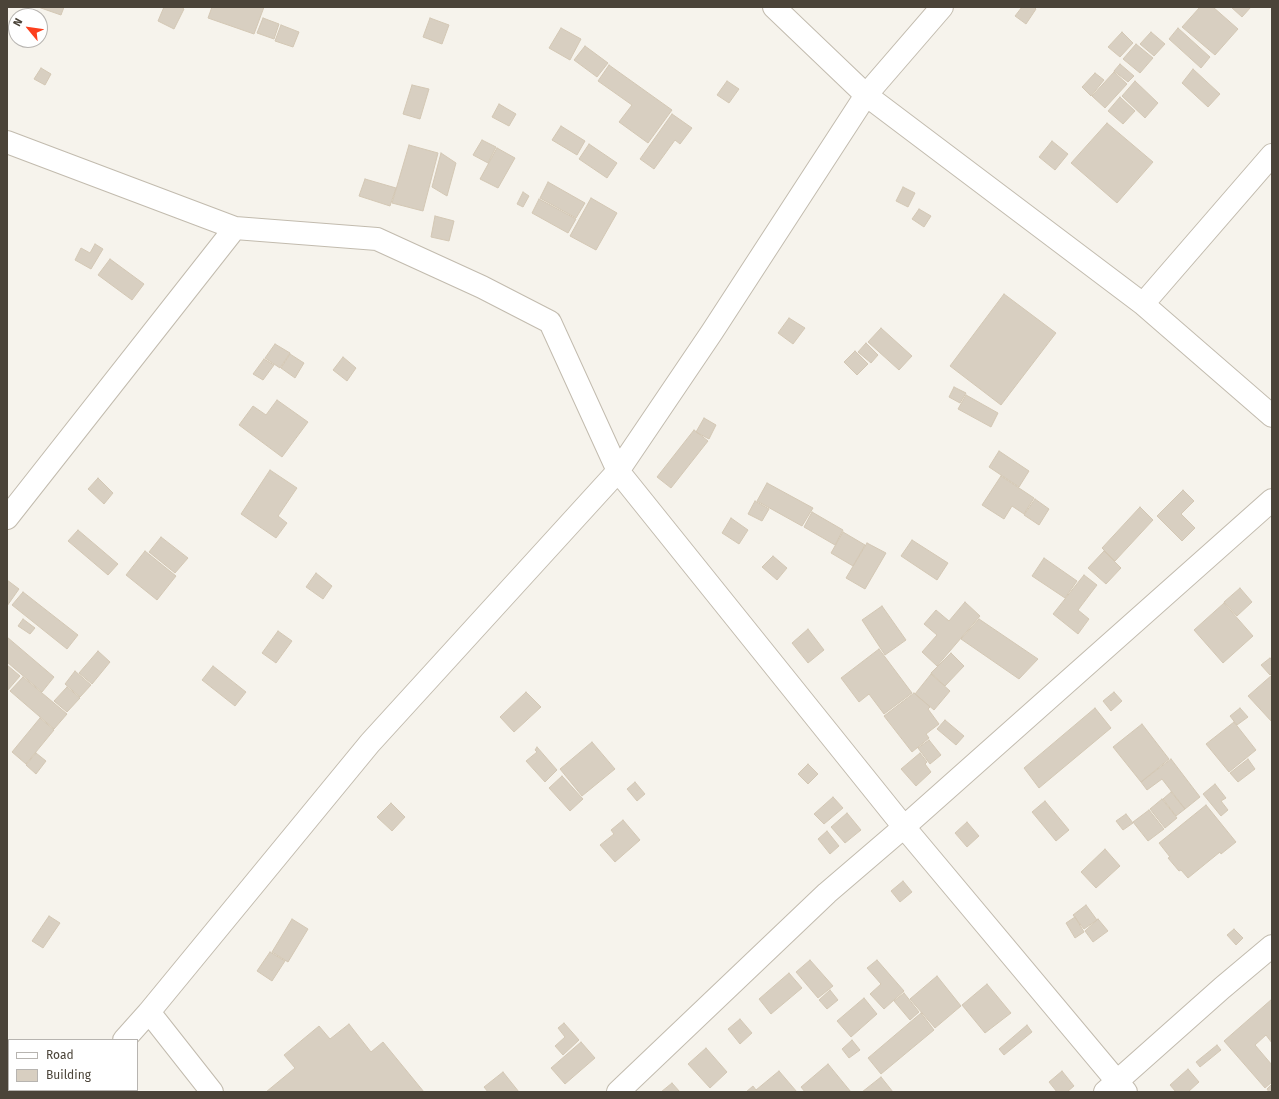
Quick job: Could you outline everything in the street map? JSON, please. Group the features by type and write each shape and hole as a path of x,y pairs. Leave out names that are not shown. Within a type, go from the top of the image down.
{"street":[{"path":"774,7 866,95 1143,304 1272,416"},
{"path":"125,1039 370,743 618,471 712,332 866,95 942,7"},
{"path":"7,142 235,228 377,239 482,287 550,322 618,471 1116,1088 1222,988 1272,946"},
{"path":"1143,304 1272,155"},
{"path":"7,518 235,228"},
{"path":"618,1092 827,893 904,827 1272,500"},
{"path":"148,1012 212,1092"}],"building":[{"path":"38,7 64,7 61,15 48,10 48,8"},
{"path":"164,7 181,7 184,9 174,29 158,21"},
{"path":"212,7 264,7 254,34 208,18"},
{"path":"1022,7 1034,7 1036,9 1026,24 1015,16"},
{"path":"1200,7 1213,7 1238,29 1215,55 1182,27"},
{"path":"1231,7 1251,7 1242,17"},
{"path":"263,18 279,24 274,39 257,33"},
{"path":"430,18 449,25 442,44 423,37"},
{"path":"281,25 299,32 293,47 275,41"},
{"path":"561,28 581,39 570,60 549,48"},
{"path":"1178,28 1210,57 1201,68 1169,39"},
{"path":"1122,32 1133,43 1120,57 1108,47"},
{"path":"1151,32 1165,44 1154,56 1140,44"},
{"path":"1136,44 1153,58 1140,73 1123,59"},
{"path":"585,46 608,63 597,77 574,60"},
{"path":"1120,64 1134,76 1128,82 1114,71"},
{"path":"609,65 672,110 648,143 619,122 632,105 598,81"},
{"path":"41,68 51,74 45,85 34,79"},
{"path":"1193,69 1220,94 1208,107 1182,83"},
{"path":"1114,72 1127,84 1105,108 1092,96"},
{"path":"1095,73 1104,80 1091,96 1082,87"},
{"path":"727,81 739,89 729,103 717,95"},
{"path":"1135,81 1158,103 1145,118 1122,96"},
{"path":"412,85 429,89 420,119 403,114"},
{"path":"1120,97 1135,111 1123,124 1108,111"},
{"path":"499,104 516,114 509,126 492,117"},
{"path":"672,114 692,128 680,144 675,140 654,169 640,159"},
{"path":"1107,123 1153,162 1117,203 1071,163"},
{"path":"561,126 585,141 577,155 552,140"},
{"path":"482,140 496,147 488,163 473,155"},
{"path":"1052,141 1068,154 1055,170 1039,157"},
{"path":"589,144 617,163 607,178 579,159"},
{"path":"409,145 438,153 423,211 392,203"},
{"path":"497,148 515,158 498,188 480,179"},
{"path":"441,153 456,163 447,196 432,187"},
{"path":"365,179 396,188 390,206 359,196"},
{"path":"548,182 585,203 576,218 540,198"},
{"path":"903,187 915,193 908,207 896,201"},
{"path":"523,192 529,196 523,207 517,204"},
{"path":"591,198 617,213 596,250 570,236"},
{"path":"539,199 576,219 568,233 532,213"},
{"path":"919,209 931,216 924,227 912,219"},
{"path":"435,216 454,221 449,241 431,237"},
{"path":"95,244 103,249 91,269 75,260 81,248 90,253"},
{"path":"110,259 144,284 132,300 98,275"},
{"path":"1004,294 1056,333 1001,405 950,366"},
{"path":"789,318 805,328 793,344 778,333"},
{"path":"881,328 912,356 899,370 868,342"},
{"path":"866,343 878,355 871,363 858,352"},
{"path":"275,344 290,353 280,368 265,358"},
{"path":"855,351 868,364 857,375 844,362"},
{"path":"290,354 304,363 295,378 281,368"},
{"path":"343,357 356,368 347,381 333,370"},
{"path":"264,359 274,365 263,380 253,374"},
{"path":"954,387 966,393 960,403 949,397"},
{"path":"966,395 998,413 991,427 958,409"},
{"path":"277,400 308,422 282,457 239,425 253,406 266,415"},
{"path":"704,418 716,425 709,439 696,432"},
{"path":"694,430 708,441 671,488 657,477"},
{"path":"999,451 1029,471 1019,487 989,467"},
{"path":"270,470 297,488 278,516 287,523 276,538 241,514"},
{"path":"1001,476 1034,498 1024,514 1012,506 1004,519 982,505"},
{"path":"98,478 113,493 104,504 88,489"},
{"path":"767,483 813,508 802,526 757,501"},
{"path":"1183,490 1194,501 1181,514 1195,528 1182,541 1157,516"},
{"path":"1035,499 1049,509 1039,525 1024,515"},
{"path":"755,501 769,509 762,521 748,514"},
{"path":"1140,507 1153,520 1115,561 1102,548"},
{"path":"812,512 843,530 835,545 804,527"},
{"path":"731,518 748,530 739,544 722,533"},
{"path":"78,530 118,564 108,575 68,541"},
{"path":"843,532 865,545 853,566 831,553"},
{"path":"161,537 188,558 175,573 149,552"},
{"path":"912,540 948,563 937,580 901,556"},
{"path":"867,543 886,553 865,589 846,578"},
{"path":"145,551 176,576 157,600 126,575"},
{"path":"1104,551 1121,568 1106,584 1088,568"},
{"path":"773,556 787,568 777,580 762,567"},
{"path":"1044,558 1077,581 1065,598 1032,576"},
{"path":"316,573 332,586 323,599 306,587"},
{"path":"1084,575 1097,585 1078,610 1089,619 1078,634 1053,614"},
{"path":"7,580 19,589 7,606"},
{"path":"1240,588 1252,602 1237,616 1224,602"},
{"path":"23,592 78,635 67,649 12,605"},
{"path":"965,602 980,616 937,666 922,652 937,635 924,624 936,610 949,621"},
{"path":"1224,603 1253,636 1223,663 1194,630"},
{"path":"882,606 906,640 885,655 862,620"},
{"path":"23,619 35,628 30,634 18,626"},
{"path":"979,619 1038,659 1019,679 961,639"},
{"path":"808,629 824,650 808,663 792,643"},
{"path":"278,631 292,641 276,663 262,653"},
{"path":"7,637 54,677 42,692 7,662"},
{"path":"879,649 912,693 884,714 869,694 859,702 841,678"},
{"path":"98,651 110,662 92,684 79,673"},
{"path":"951,653 964,666 945,686 931,673"},
{"path":"1270,658 1272,660 1272,673 1270,675 1261,665"},
{"path":"7,665 20,676 7,691"},
{"path":"213,666 246,692 235,706 202,680"},
{"path":"75,671 91,685 80,697 65,684"},
{"path":"931,674 950,691 934,710 915,694"},
{"path":"1272,675 1272,722 1248,696"},
{"path":"23,677 67,714 54,729 10,691"},
{"path":"67,687 80,698 67,712 54,701"},
{"path":"526,692 541,707 514,732 500,717"},
{"path":"1114,692 1122,701 1111,711 1103,701"},
{"path":"914,693 930,707 928,709 939,724 926,734 929,738 912,752 884,716"},
{"path":"1095,708 1111,728 1039,788 1024,768"},
{"path":"1240,708 1248,717 1237,725 1230,716"},
{"path":"40,718 54,730 26,764 12,752"},
{"path":"945,720 964,736 956,745 937,729"},
{"path":"1234,722 1256,750 1229,772 1206,744"},
{"path":"1142,724 1169,759 1141,782 1113,747"},
{"path":"929,740 941,755 930,764 918,748"},
{"path":"592,742 615,769 582,796 560,769"},
{"path":"537,747 557,770 545,782 526,761 537,752 535,750"},
{"path":"36,753 46,761 36,774 26,765"},
{"path":"920,753 927,762 925,764 931,772 916,786 901,769"},
{"path":"1171,759 1200,797 1185,809 1162,779 1147,790 1141,782"},
{"path":"1248,759 1255,769 1238,782 1230,773"},
{"path":"808,764 818,774 808,784 798,774"},
{"path":"562,776 583,799 570,811 549,788"},
{"path":"635,782 645,794 637,801 627,789"},
{"path":"1215,784 1226,798 1221,801 1228,810 1221,816 1203,794"},
{"path":"1171,792 1185,809 1176,816 1163,799"},
{"path":"833,797 843,808 824,824 814,814"},
{"path":"1162,799 1177,818 1165,828 1150,809"},
{"path":"1045,801 1069,830 1056,841 1032,812"},
{"path":"391,803 405,817 392,831 377,817"},
{"path":"1206,805 1236,842 1221,854 1220,852 1188,878 1181,870 1179,871 1168,858 1170,857 1159,843"},
{"path":"1149,810 1164,829 1148,841 1133,822"},
{"path":"847,813 861,830 845,843 831,827"},
{"path":"1126,814 1133,823 1123,830 1116,821"},
{"path":"623,820 640,840 615,862 600,845 614,834 611,830"},
{"path":"967,822 979,836 967,847 955,833"},
{"path":"827,831 839,846 830,854 818,839"},
{"path":"1105,849 1120,866 1096,888 1081,872"},
{"path":"903,881 912,892 900,902 891,891"},
{"path":"1086,905 1097,920 1084,929 1073,915"},
{"path":"49,916 60,923 43,948 32,941"},
{"path":"1075,917 1084,932 1075,938 1066,923"},
{"path":"292,919 308,929 288,962 272,952"},
{"path":"1098,919 1108,931 1093,942 1085,931"},
{"path":"1234,929 1243,938 1236,945 1227,935"},
{"path":"270,952 285,961 272,981 257,971"},
{"path":"810,960 833,986 818,998 796,972"},
{"path":"877,960 904,991 884,1009 870,994 881,984 867,968"},
{"path":"789,973 802,988 771,1014 759,999"},
{"path":"937,976 961,1006 935,1028 910,999"},
{"path":"987,984 1011,1013 985,1033 962,1005"},
{"path":"830,990 838,1000 827,1009 819,1000"},
{"path":"904,993 919,1012 910,1020 894,1001"},
{"path":"864,998 877,1014 851,1037 837,1021"},
{"path":"1272,999 1272,1043 1266,1035 1255,1045 1272,1065 1272,1082 1265,1088 1224,1041"},
{"path":"921,1013 934,1030 881,1074 868,1058"},
{"path":"740,1019 752,1033 740,1044 728,1029"},
{"path":"564,1023 579,1040 563,1055 555,1046 565,1037 558,1028"},
{"path":"349,1024 371,1052 383,1042 424,1092 266,1092 295,1068 284,1055 319,1026 330,1039"},
{"path":"1027,1025 1032,1032 1004,1055 999,1049"},
{"path":"852,1040 860,1050 849,1058 842,1049"},
{"path":"581,1042 595,1058 565,1084 551,1068"},
{"path":"1217,1045 1221,1050 1200,1067 1196,1062"},
{"path":"706,1048 727,1072 710,1088 688,1064"},
{"path":"828,1064 851,1092 805,1092 801,1087"},
{"path":"1188,1069 1199,1082 1188,1092 1176,1092 1170,1085"},
{"path":"779,1071 797,1092 746,1092 753,1086 756,1090"},
{"path":"1062,1071 1074,1086 1067,1092 1057,1092 1049,1082"},
{"path":"503,1072 519,1092 488,1092 484,1087"},
{"path":"881,1077 893,1092 862,1092"},
{"path":"672,1083 680,1092 661,1092"},
{"path":"1272,1084 1272,1092 1269,1092 1267,1089"}]}
